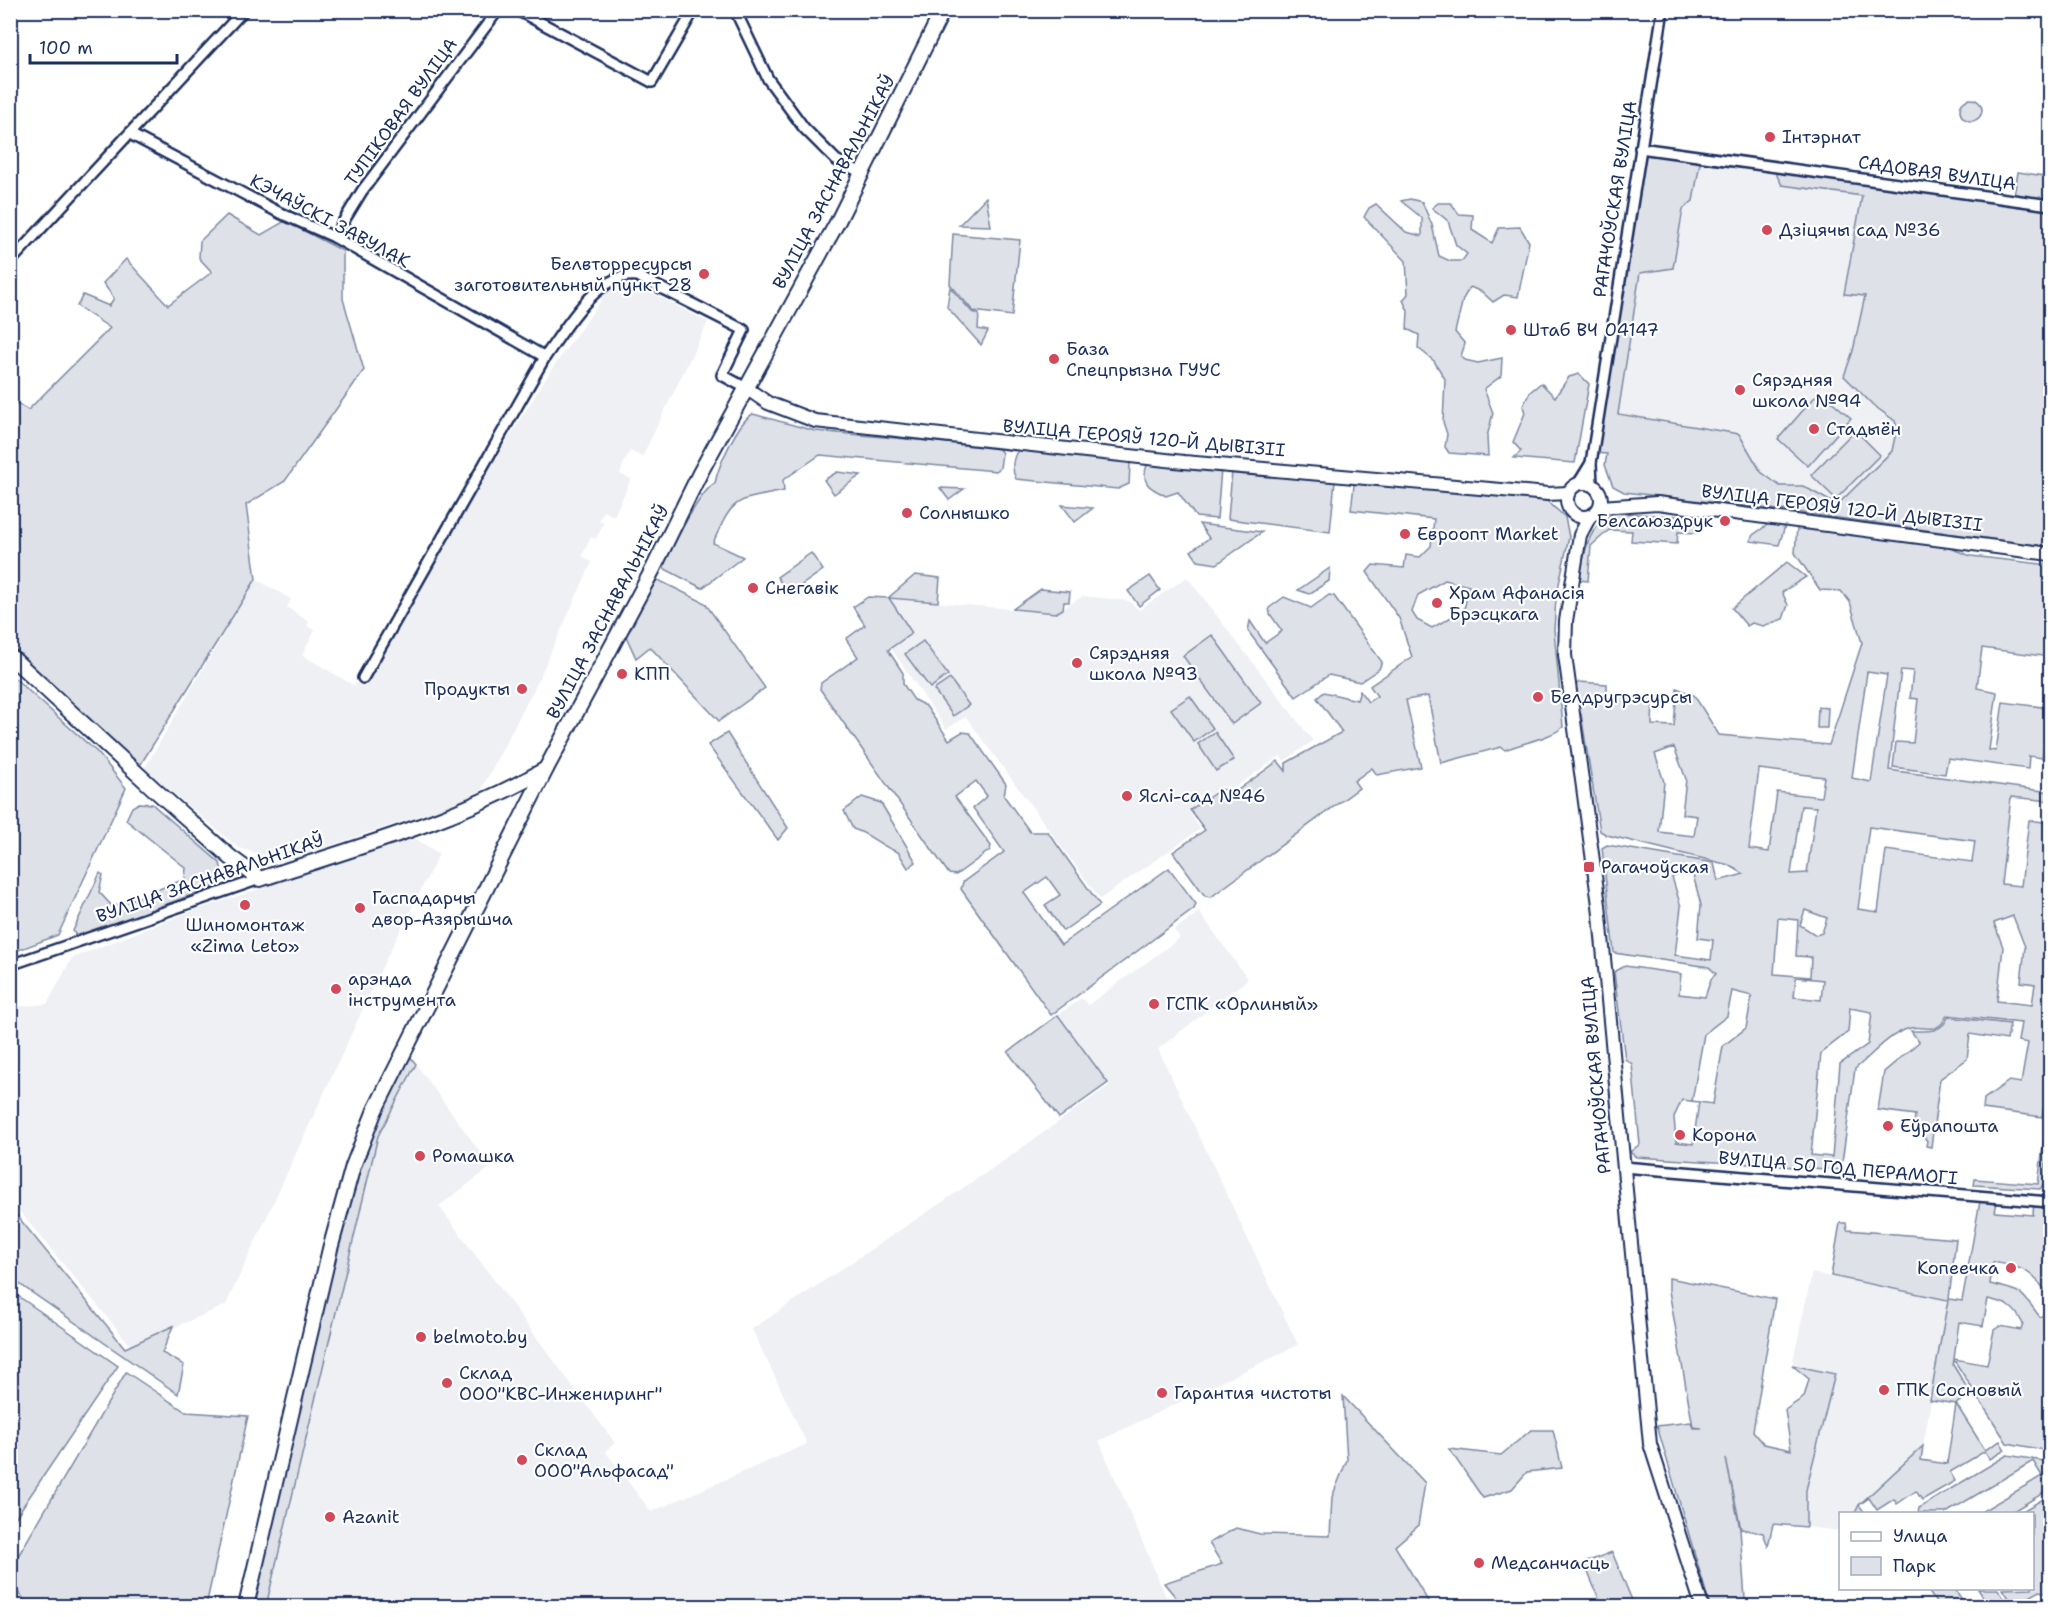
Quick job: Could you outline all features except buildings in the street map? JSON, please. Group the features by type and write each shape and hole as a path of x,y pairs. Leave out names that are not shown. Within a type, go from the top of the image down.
{"main road":[{"name":"ВУЛІЦА ЗАСНАВАЛЬНІКАЎ","path":"260,879 434,822 510,790 546,769 746,388 862,174 944,10"},
{"path":"10,656 162,797 260,879"},
{"path":"246,1606 330,1249 360,1146 375,1110 546,769"}],"street":[{"path":"10,262 244,10"},
{"name":"ТУПІКОВАЯ ВУЛІЦА","path":"334,237 362,191 498,10"},
{"path":"517,10 652,82 694,10"},
{"path":"735,10 768,79 804,128 836,160 862,174"},
{"name":"РАГАЧОЎСКАЯ ВУЛІЦА","path":"1592,484 1591,463 1663,10"},
{"name":"КЭЧАЎСКІ ЗАВУЛАК","path":"130,134 280,213 334,237 545,357"},
{"name":"САДОВАЯ ВУЛІЦА","path":"1640,148 2050,206"},
{"path":"363,678 545,357 594,293 605,284 627,274 637,276 744,330 722,375 746,388"},
{"name":"ВУЛІЦА ГЕРОЯЎ 120-Й ДЫВІЗІІ","path":"746,388 768,403 814,421 1184,462 1548,494 1570,503 1590,516"},
{"name":"РАГАЧОЎСКАЯ ВУЛІЦА","path":"1578,484 1591,463"},
{"path":"1570,503 1578,484 1592,484 1601,501 1590,516"},
{"name":"ВУЛІЦА ГЕРОЯЎ 120-Й ДЫВІЗІІ","path":"1601,501 1708,509 2050,554"},
{"name":"РАГАЧОЎСКАЯ ВУЛІЦА","path":"1570,503 1580,535"},
{"name":"РАГАЧОЎСКАЯ ВУЛІЦА","path":"1590,516 1580,535 1566,621 1565,655 1596,886 1650,1444 1702,1606"},
{"name":"ВУЛІЦА ЗАСНАВАЛЬНІКАЎ","path":"10,965 260,879"},
{"name":"ВУЛІЦА 50 ГОД ПЕРАМОГІ","path":"1623,1167 2050,1202"}],"shaded area":[{"name":"Сярэдняя школа №94","path":"1699,163 1775,172 1782,185 1862,196 1844,293 1865,295 1853,351 1844,376 1873,405 1898,423 1892,451 1837,505 1803,486 1780,486 1761,472 1739,434 1618,414 1640,273 1673,268 1684,208 1693,200"},
{"path":"629,281 708,322 642,457 630,451 624,462 620,474 631,479 614,516 604,511 599,520 604,522 596,539 591,537 582,556 592,562 536,685 481,790 458,803 284,861 239,848 144,769 256,579 291,599 287,607 309,622 307,626 315,630 302,655 353,685 356,683 365,687 456,523 551,370 610,288"},
{"name":"Сярэдняя школа №93","path":"1187,577 1313,741 1284,761 1280,756 1234,788 1222,786 1188,810 1200,829 1100,899 966,717 946,729 867,613 888,598 1056,613 1083,596 1129,601 1139,610"},
{"path":"413,837 439,854 386,959 226,1305 131,1346 11,1201 10,1004 14,1007 47,1004 72,958 187,913"},
{"path":"1199,912 1248,979 1158,1049 1298,1345 1099,1441 1170,1606 266,1606 378,1136 416,1064 491,1167 439,1206 615,1443 605,1451 651,1512 807,1444 752,1329 1005,1160 1110,1085 1059,1014 1082,998 1088,1005 1180,938 1174,930"},
{"path":"1812,1273 1949,1300 1923,1446 1859,1505 1856,1512 1839,1512 1839,1531 1806,1527 1806,1490 1835,1374 1792,1365"}],"green space":[{"path":"1971,99 1981,106 1982,110 1975,120 1971,121 1961,114 1960,110 1967,100"},
{"path":"1643,152 2050,208 2050,547 1788,511 1624,492 1613,486 1605,465 1607,454 1594,453","holes":["1700,163 1775,172 1782,185 1862,196 1844,294 1865,296 1853,351 1844,376 1873,405 1895,421 1897,427 1892,451 1837,505 1803,486 1780,486 1761,472 1739,434 1618,414 1640,273 1673,268 1683,209 1693,201"]},
{"path":"2018,172 2050,177 2050,205 2013,201"},
{"path":"986,197 991,226 959,225"},
{"path":"1410,199 1422,202 1432,225 1439,256 1450,261 1462,261 1467,254 1456,245 1448,221 1432,208 1438,203 1451,203 1459,214 1473,215 1472,230 1492,243 1499,228 1520,227 1529,242 1518,297 1504,295 1493,302 1482,292 1470,287 1463,299 1455,332 1465,344 1461,356 1465,360 1478,363 1502,358 1501,376 1484,389 1493,413 1487,437 1488,456 1449,453 1445,447 1447,434 1443,422 1445,379 1434,361 1418,348 1419,335 1407,329 1408,311 1403,300 1408,294 1406,261 1364,217 1369,208 1376,204 1406,232 1422,236 1422,218 1401,201"},
{"path":"227,215 261,235 285,221 343,251 343,299 364,370 285,481 246,505 256,579 139,767 11,645 10,399 28,410 110,328 77,306 83,295 109,306 114,298 103,283 126,259 168,305 212,272 199,258 200,241"},
{"path":"953,234 1020,240 1012,316 973,311 950,284"},
{"path":"950,287 972,312 979,314 978,329 988,331 981,345 947,307"},
{"path":"1579,374 1589,384 1575,463 1514,458 1521,451 1513,442 1525,413 1523,406 1530,392 1541,383 1555,397 1569,377"},
{"name":"Стадыён","path":"1820,391 1851,418 1808,466 1778,439"},
{"path":"753,414 815,431 997,447 1002,453 1000,468 996,471 820,455 783,480 784,491 746,499 732,508 713,543 743,557 702,588 665,569 663,564 694,508 715,483 724,456 741,425"},
{"path":"1855,430 1880,455 1836,499 1811,475"},
{"path":"1020,448 1126,458 1130,464 1129,484 1118,489 1016,479 1013,463"},
{"path":"1147,465 1221,469 1217,519 1196,517 1178,492 1166,496 1151,488 1145,477"},
{"path":"1232,471 1335,481 1330,532 1228,519"},
{"path":"837,472 861,475 834,494 824,480"},
{"path":"1355,477 1547,501 1565,517 1569,537 1556,598 1554,630 1563,727 1544,737 1505,750 1501,747 1441,763 1428,696 1406,700 1421,767 1377,775 1372,768 1354,781 1359,788 1211,897 1205,896 1173,852 1205,830 1190,810 1221,789 1235,792 1278,761 1286,771 1286,763 1342,732 1317,698 1324,692 1357,700 1360,691 1368,702 1377,696 1370,686 1412,657 1399,618 1367,572 1373,565 1404,568 1406,555 1420,557 1431,546 1434,519 1351,510","holes":["1445,580 1469,586 1464,610 1432,628 1417,620 1412,612 1418,595"]},
{"path":"940,488 964,489 949,500"},
{"path":"1062,505 1093,508 1075,522"},
{"path":"1614,513 1697,517 1697,533 1678,532 1677,544 1631,541 1632,531 1609,530 1591,546 1588,581 1579,580 1585,551 1592,533"},
{"path":"1770,523 1786,523 1779,545 1750,541 1753,535"},
{"path":"1199,524 1262,532 1217,564 1198,561 1191,551 1209,538"},
{"path":"1797,527 1936,543 1971,556 2050,565 2050,657 1982,648 1977,688 1997,692 1989,750 1996,751 2003,702 2049,708 2042,758 2029,756 2028,769 1948,758 1945,774 1893,767 1896,742 1913,743 1918,699 1910,698 1913,671 1901,670 1889,770 2050,792 2050,801 2011,797 2001,884 2021,886 2029,820 2050,823 2050,1070 2042,1117 1983,1109 1984,1099 2009,1081 2021,1083 2028,1043 2018,1041 2021,1023 1947,1015 1939,1026 1934,1028 1913,1028 1900,1032 1886,1041 1855,1069 1841,1170 1636,1157 1630,1152 1640,1144 1632,1064 1625,1059 1614,972 1625,966 1681,974 1679,994 1705,997 1711,979 1716,974 1709,967 1614,953 1602,848 1607,845 1714,863 1718,881 1744,874 1729,865 1607,835 1600,831 1581,714 1578,714 1574,687 1579,682 1607,684 1607,695 1653,698 1652,725 1674,726 1677,688 1694,695 1719,735 1829,745 1862,643 1850,602 1841,591 1820,590 1795,553","holes":["1867,672 1887,675 1871,782 1852,778","1674,747 1686,779 1682,814 1697,816 1694,836 1659,832 1664,782 1655,754","1759,769 1824,777 1821,797 1777,792 1769,852 1749,849","1801,806 1816,807 1807,873 1791,874","1869,827 1975,841 1972,862 1886,850 1878,912 1858,909","1692,871 1701,905 1698,938 1713,940 1711,960 1675,955 1681,907 1672,877","1805,910 1827,918 1822,933 1816,935 1800,925","2013,916 2025,947 2021,982 2035,984 2032,1005 1997,1001 2003,947 1994,923","1778,918 1798,920 1796,956 1811,957 1810,977 1774,974","1796,977 1823,980 1821,1000 1794,997","1732,991 1752,996 1746,1028 1723,1046 1713,1104 1692,1101 1704,1034 1727,1016","1850,1008 1872,1012 1868,1044 1840,1064 1832,1157 1811,1155 1821,1053 1848,1032","1682,1100 1699,1102 1693,1144 1676,1142 1674,1117"]},
{"path":"811,553 823,570 789,594 777,577"},
{"path":"1787,562 1806,577 1782,592 1788,605 1783,619 1763,626 1752,623 1747,626 1732,608"},
{"path":"1330,568 1329,581 1309,594 1298,590"},
{"path":"915,575 940,578 938,602 889,598 912,633 888,650 903,673 903,684 914,700 926,706 949,740 962,732 970,733 1006,784 1004,796 1030,832 1048,832 1100,905 1063,931 1045,905 1060,895 1047,877 1024,893 1061,945 1169,868 1196,904 1194,909 1051,1015 961,889 963,882 1004,852 973,808 987,796 976,781 955,797 991,846 990,850 956,875 949,874 820,689 821,683 858,657 846,639 865,625 853,607 868,597 888,598"},
{"path":"1150,576 1160,590 1139,606 1128,591"},
{"path":"658,580 705,603 765,688 719,721 650,647 636,658 625,634 653,583"},
{"path":"1041,589 1070,592 1069,602 1064,602 1063,609 1056,613 1013,609"},
{"path":"1329,595 1334,596 1382,662 1379,669 1360,682 1329,675 1296,697 1248,631 1250,621 1265,643 1282,631 1270,614 1269,608 1284,597 1311,608"},
{"path":"1212,635 1261,703 1232,724 1183,656"},
{"path":"923,641 948,675 930,688 905,654"},
{"path":"10,674 98,753 126,788 58,935 11,953"},
{"path":"950,679 969,705 953,716 934,690"},
{"path":"1190,696 1213,728 1194,742 1171,709"},
{"path":"1818,707 1828,708 1827,728 1817,728"},
{"path":"1215,732 1234,760 1216,771 1198,744"},
{"path":"727,733 788,828 778,840 708,745"},
{"path":"862,797 881,803 916,862 908,868 898,852 853,829 844,811"},
{"path":"139,803 152,804 220,863 223,875 216,886 77,937 73,931 100,873 103,875 99,892 113,907 185,879 186,868 126,820 132,807"},
{"path":"1058,1015 1108,1083 1059,1118 1008,1052"},
{"path":"1948,1017 2010,1024 2007,1040 1970,1034 1967,1059 1940,1079 1931,1147 1926,1146 1927,1141 1914,1123 1915,1115 1878,1110 1884,1072 1919,1042 1911,1031 1928,1031 1938,1028"},
{"path":"406,1051 416,1064 378,1136 266,1606 246,1606 353,1167"},
{"path":"2050,1094 2050,1126 2044,1183 2040,1189 1974,1185 1975,1179 2038,1184"},
{"path":"2034,1199 2050,1202 2050,1297 2032,1276 2020,1268 2004,1264 1993,1262 1990,1284 2020,1293 2040,1317 2050,1310 2050,1451 2007,1443 1954,1360 1953,1365 1971,1394 1956,1404 1930,1400 1948,1300 1831,1276 1840,1223 1846,1223 1847,1230 1956,1239 1949,1299 1962,1301 1980,1201 1997,1202 1995,1212 2033,1215","holes":["1988,1299 2009,1306 2023,1324 2021,1330 2000,1326 1994,1330 1987,1365 1954,1359 1959,1322 1983,1326"]},
{"path":"10,1207 125,1348 173,1326 162,1353 184,1365 178,1394 11,1278"},
{"path":"1669,1278 1775,1299 1753,1431 1764,1444 1791,1450 1785,1410 1804,1397 1809,1379 1792,1365 1835,1374 1806,1490 1806,1527 1773,1524 1768,1546 1763,1533 1741,1529 1726,1459 1740,1529 1745,1599 1749,1606 1710,1606 1657,1426 1691,1422 1693,1428 1702,1428 1693,1427 1669,1291"},
{"path":"11,1291 118,1366 11,1524"},
{"path":"126,1372 186,1412 248,1416 206,1606 30,1606 11,1584 11,1568"},
{"path":"1343,1396 1425,1483 1418,1526 1395,1546 1431,1606 1183,1606 1164,1583 1222,1564 1209,1543 1236,1528 1260,1534 1330,1536 1332,1497 1347,1460"},
{"path":"1956,1404 1985,1450 2000,1441 2005,1450 1990,1459 1985,1451 1950,1472 1955,1481 1922,1500 1916,1491 1897,1504 1894,1499 1877,1510 1869,1498 1859,1505 1923,1446 1921,1460 1947,1464"},
{"path":"1531,1430 1553,1430 1562,1468 1527,1472 1512,1489 1483,1498 1449,1449 1501,1455"},
{"path":"2007,1455 2050,1462 2050,1489 2012,1512 1981,1512 2042,1476 2033,1461 1948,1512 1918,1512 1919,1508"},
{"path":"2050,1495 2050,1594 2040,1591 2014,1606 2004,1590 2034,1590 2034,1512 2021,1512"},
{"path":"1859,1505 1864,1512 1856,1512"},
{"path":"1612,1552 1634,1605 1602,1606 1584,1563"},
{"path":"1928,1590 1956,1590 1966,1606 1938,1606"},
{"path":"1979,1590 1999,1590 2009,1606 1989,1606"}],"place":[{"name":"Інтэрнат","path":"1770,137"},
{"name":"Дзіцячы сад №36","path":"1767,230"},
{"name":"Белвторресурсы заготовительный пункт 28","path":"704,274"},
{"name":"Штаб ВЧ 04147","path":"1511,330"},
{"name":"База Спецпрызна ГУУС","path":"1054,359"},
{"name":"Сярэдняя школа №94","path":"1740,390"},
{"name":"Стадыён","path":"1814,429"},
{"name":"Солнышко","path":"907,513"},
{"name":"Белсаюздрук","path":"1725,521"},
{"name":"Евроопт Market","path":"1405,534"},
{"name":"Снегавік","path":"753,588"},
{"name":"Храм Афанасія Брэсцкага","path":"1437,603"},
{"name":"Сярэдняя школа №93","path":"1077,663"},
{"name":"КПП","path":"622,674"},
{"name":"Продукты","path":"522,689"},
{"name":"Белдругрэсурсы","path":"1538,697"},
{"name":"Яслі-сад №46","path":"1127,796"},
{"name":"Рагачоўская","path":"1589,867"},
{"name":"Шиномонтаж «Zima Leto»","path":"245,905"},
{"name":"Гаспадарчы двор-Азярышча","path":"360,908"},
{"name":"арэнда інструмента","path":"336,989"},
{"name":"ГСПК «Орлиный»","path":"1154,1004"},
{"name":"Еўрапошта","path":"1888,1126"},
{"name":"Корона","path":"1680,1135"},
{"name":"Ромашка","path":"420,1156"},
{"name":"Копеечка","path":"2011,1268"},
{"name":"belmoto.by","path":"421,1337"},
{"name":"Склад ООО\"КВС-Инжениринг\"","path":"447,1383"},
{"name":"ГПК Сосновый","path":"1884,1390"},
{"name":"Гарантия чистоты","path":"1162,1393"},
{"name":"Склад ООО\"Альфасад\"","path":"522,1460"},
{"name":"Azanit","path":"330,1517"},
{"name":"Медсанчасць","path":"1479,1563"}]}
